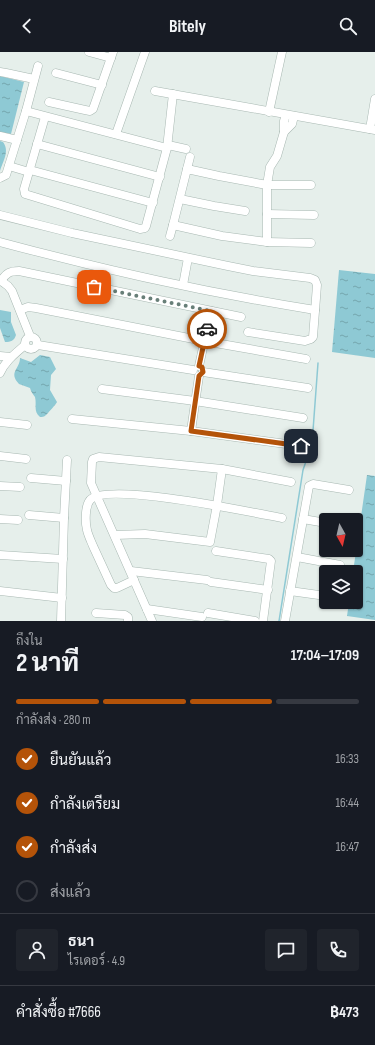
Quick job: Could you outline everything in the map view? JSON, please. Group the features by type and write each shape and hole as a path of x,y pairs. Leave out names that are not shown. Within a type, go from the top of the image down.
{"street":[{"path":"49,102 90,111 93,110 112,55 89,52"},
{"path":"116,134 145,52"},
{"path":"269,112 282,52"},
{"path":"0,178 6,175 38,66"},
{"path":"0,72 6,72 34,79"},
{"path":"56,73 102,85"},
{"path":"155,91 372,130 375,98"},
{"path":"45,116 24,189 27,196 140,229 145,228 146,226 168,146 173,94"},
{"path":"26,111 168,146 188,153 188,169 170,236"},
{"path":"267,242 267,185 270,167 277,156 284,132 292,124 290,115"},
{"path":"0,136 16,140"},
{"path":"37,144 160,177"},
{"path":"9,166 153,204"},
{"path":"188,169 267,185 311,185"},
{"path":"180,199 245,211"},
{"path":"267,214 314,215"},
{"path":"0,217 188,258 253,271 313,278 315,280 313,338 309,340 248,332"},
{"path":"173,225 222,236 267,242 311,242"},
{"path":"0,242 79,263 255,300 315,310"},
{"path":"183,285 188,258"},
{"path":"30,336 12,291 0,280 8,272 19,272 241,317"},
{"path":"20,310 28,307 36,308 204,341 306,359"},
{"path":"191,431 198,371 211,311"},
{"path":"30,336 36,338 38,345"},
{"path":"0,373 11,357 25,345 26,338 30,336"},
{"path":"25,345 30,349 35,348 38,345 308,388"},
{"path":"0,356 11,357"},
{"path":"102,389 195,401 303,418"},
{"path":"72,419 191,431 301,446"},
{"path":"0,422 27,425"},
{"path":"0,456 26,459"},
{"path":"152,621 91,483 90,476 93,459 99,456 222,469 291,482"},
{"path":"61,621 67,460"},
{"path":"115,535 145,534 210,542 222,469"},
{"path":"31,478 66,481"},
{"path":"0,486 20,488"},
{"path":"285,621 309,486 349,490"},
{"path":"134,580 117,588 114,588 111,585 86,529 88,506 91,499 97,496 119,494 168,498 217,505 282,518"},
{"path":"29,515 64,518"},
{"path":"0,518 18,520"},
{"path":"303,519 319,522"},
{"path":"216,551 269,559 272,564 263,621"},
{"path":"0,555 63,559"},
{"path":"296,557 340,565"},
{"path":"131,571 268,590"},
{"path":"0,591 62,598"},
{"path":"290,591 319,595"},
{"path":"147,609 255,621"},
{"path":"96,613 125,615 128,617 128,621"}],"water":[{"path":"0,76 24,82 11,134 0,132"},
{"path":"0,141 5,145 6,152 0,171"},
{"path":"339,270 375,274 375,358 332,352"},
{"path":"0,310 11,312 11,322 16,335 11,341 5,342 0,328"},
{"path":"40,355 50,357 56,369 51,375 50,390 57,402 44,417 40,417 38,415 36,400 30,388 19,384 14,373 20,362 20,358 31,362"},
{"path":"367,475 375,476 375,620 347,616 348,609 363,609 363,565 354,565 355,557 363,557 363,513 362,513"}],"waterway":[{"path":"279,621 303,470 312,444 318,363"}],"way so far":[{"path":"94,287 211,311 207,329"}],"route":[{"path":"207,329 199,366 202,367 203,372 202,375 199,376 191,431 301,446"}]}
